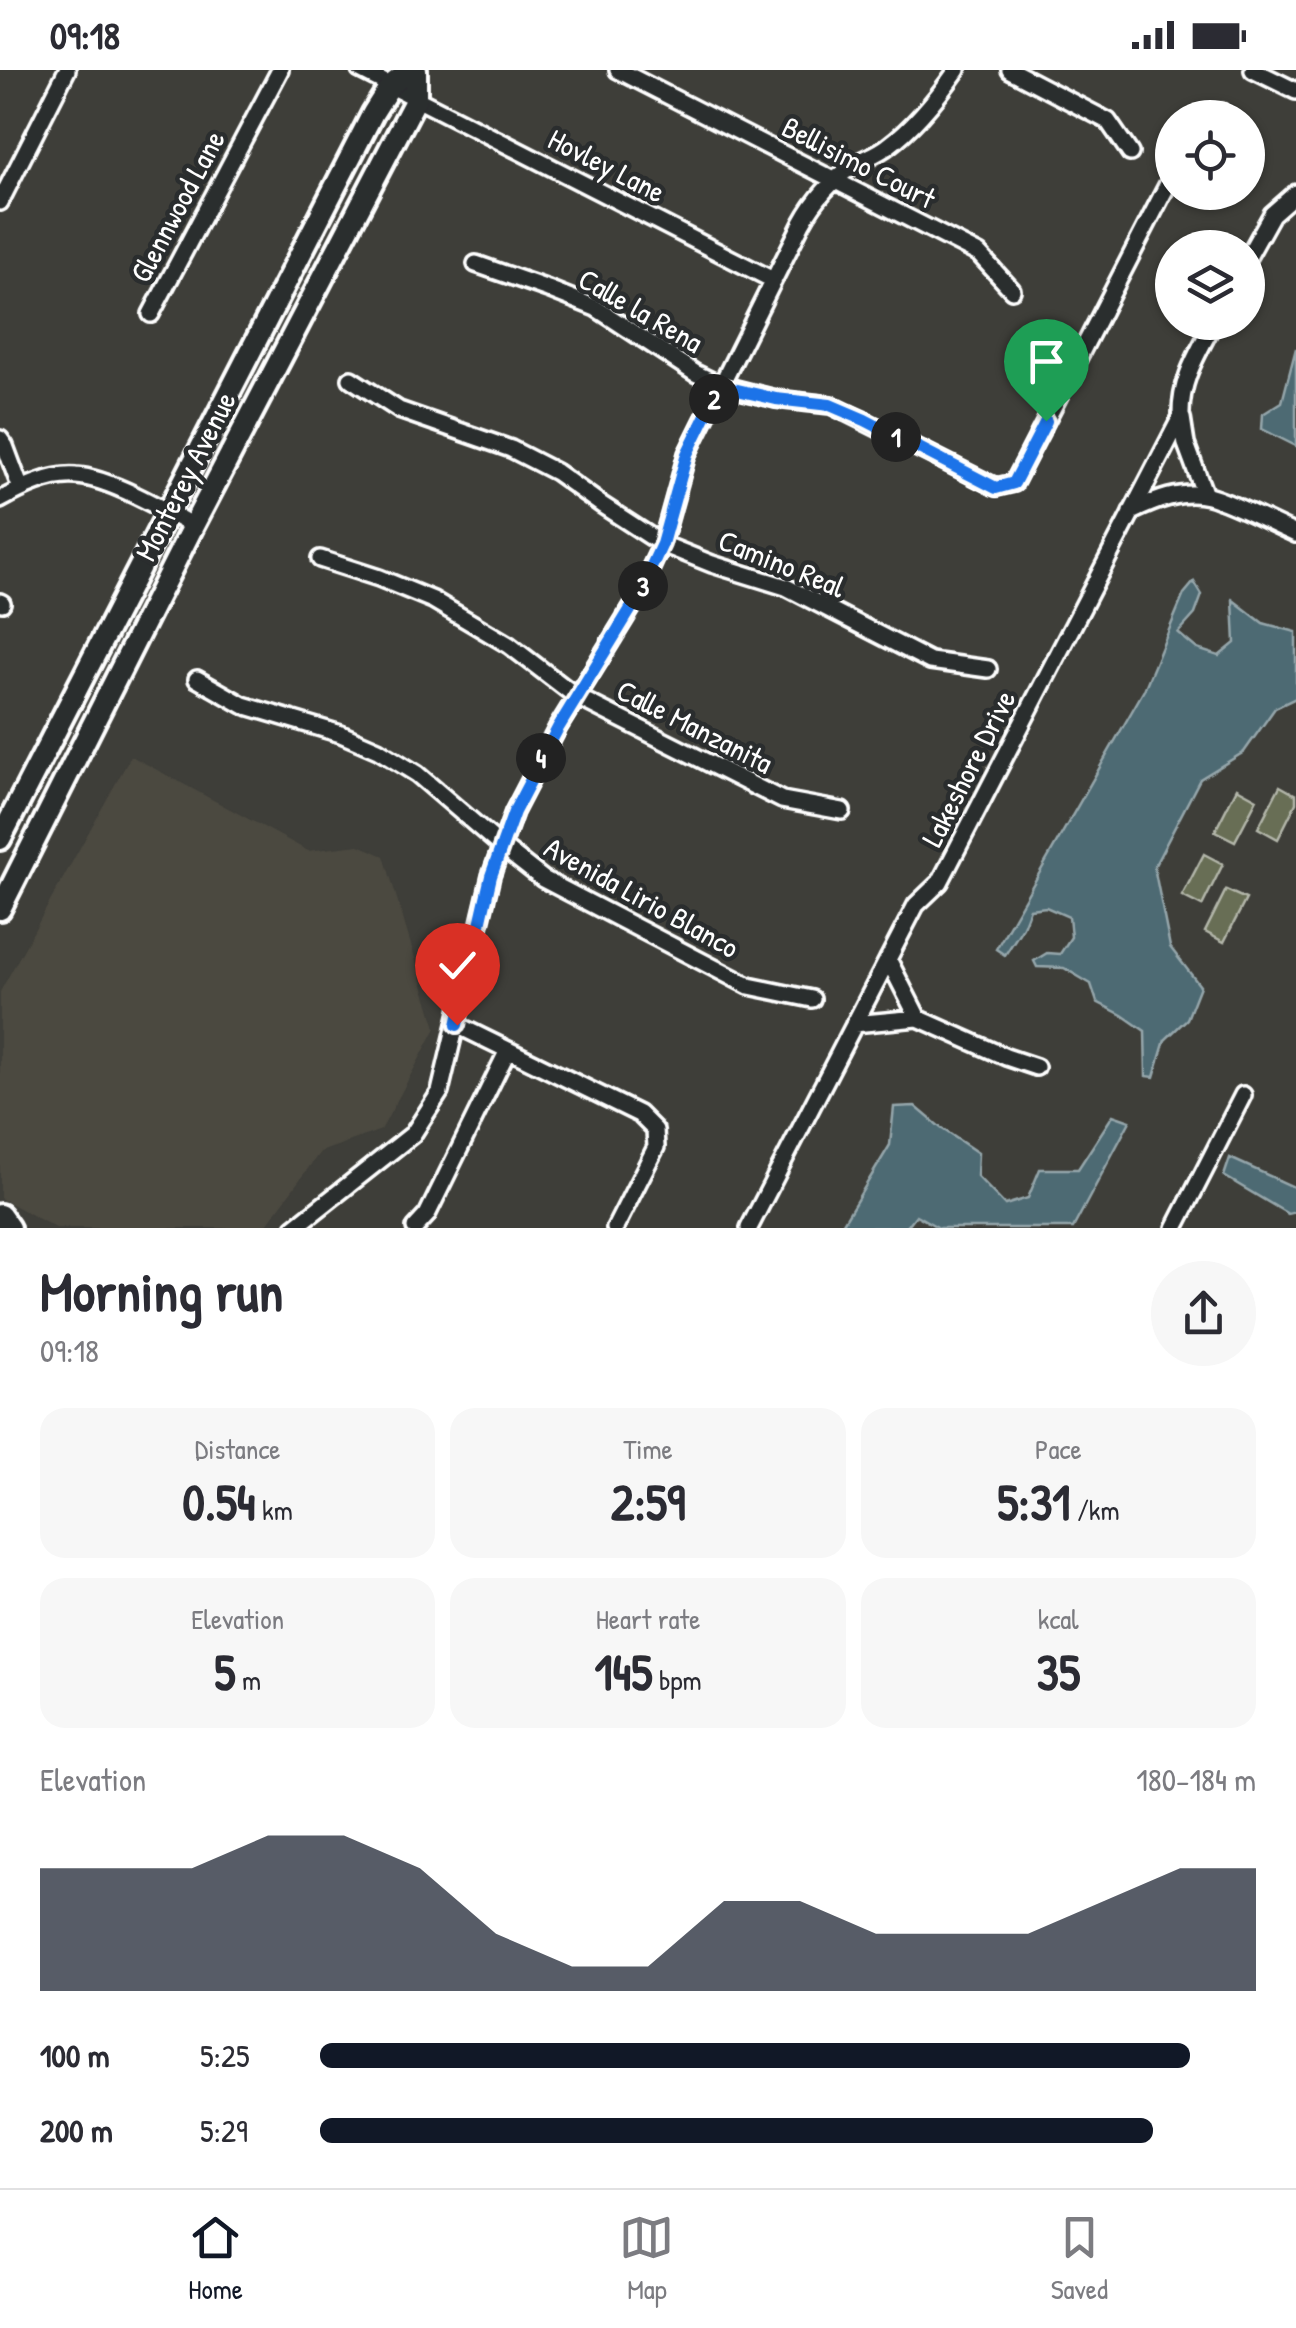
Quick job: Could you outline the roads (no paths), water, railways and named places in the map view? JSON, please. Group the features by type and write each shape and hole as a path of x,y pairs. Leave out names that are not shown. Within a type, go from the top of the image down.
{"main road":[{"name":"Monterey Avenue","path":"0,838 390,86 413,70 416,99 192,526 0,910"},
{"path":"0,1215 5,1227"}],"street":[{"path":"0,202 67,70"},
{"name":"Glennwood Lane","path":"152,314 280,70"},
{"name":"Hovley Lane","path":"360,70 773,280"},
{"name":"Bellisimo Court","path":"618,70 979,254 1012,290"},
{"path":"294,1228 414,1134 440,1092 491,876 514,812 576,697 635,602 662,544 687,454 773,280 814,201 853,166 887,147 940,93 956,70"},
{"path":"1010,70 1108,121 1130,153"},
{"path":"1253,70 1296,92"},
{"path":"1261,230 1272,214 1296,193"},
{"name":"Calle la Rena","path":"476,264 596,308 720,386 776,399 830,405 996,488 1014,483 1155,209"},
{"name":"Lakeshore Drive","path":"749,1228 916,905 940,882 1182,417 1180,398 1184,381 1205,340"},
{"name":"Camino Real","path":"352,379 399,410 511,448 556,472 662,544 786,587 930,662 988,668"},
{"path":"1182,417 1186,444 1205,495"},
{"path":"0,438 21,489"},
{"path":"0,500 28,485 75,476 104,483 192,526"},
{"path":"1131,512 1157,499 1205,495 1296,534"},
{"name":"Calle Manzanita","path":"320,559 433,600 509,645 576,697 782,800 842,811"},
{"name":"Avenida Lirio Blanco","path":"197,680 242,705 341,734 378,750 416,774 544,879 749,986 812,999"},
{"path":"888,959 918,1018"},
{"path":"854,1024 918,1018 1036,1067"},
{"path":"457,1025 639,1114 655,1130 656,1148 616,1228"},
{"path":"415,1228 427,1215 508,1050"},
{"path":"1174,1228 1243,1095"}],"water":[{"path":"1296,348 1296,446 1262,429 1263,414 1282,402"},
{"path":"1194,582 1202,595 1195,614 1178,633 1197,649 1219,656 1235,643 1233,600 1263,623 1296,632 1296,698 1275,708 1244,752 1200,779 1154,867 1170,947 1200,986 1187,1019 1165,1040 1154,1077 1146,1076 1145,1031 1097,1002 1091,984 1064,968 1037,967 1034,961 1047,953 1060,954 1071,937 1069,917 1046,907 1030,909 1005,955 996,949 1144,690 1184,594"},
{"path":"915,1106 978,1153 977,1176 1005,1205 1028,1198 1040,1169 1078,1169 1113,1115 1130,1121 1073,1228 939,1228 916,1215 906,1228 840,1228 890,1145 894,1107"},
{"path":"1230,1158 1296,1188 1296,1212 1288,1214 1224,1176"}]}
